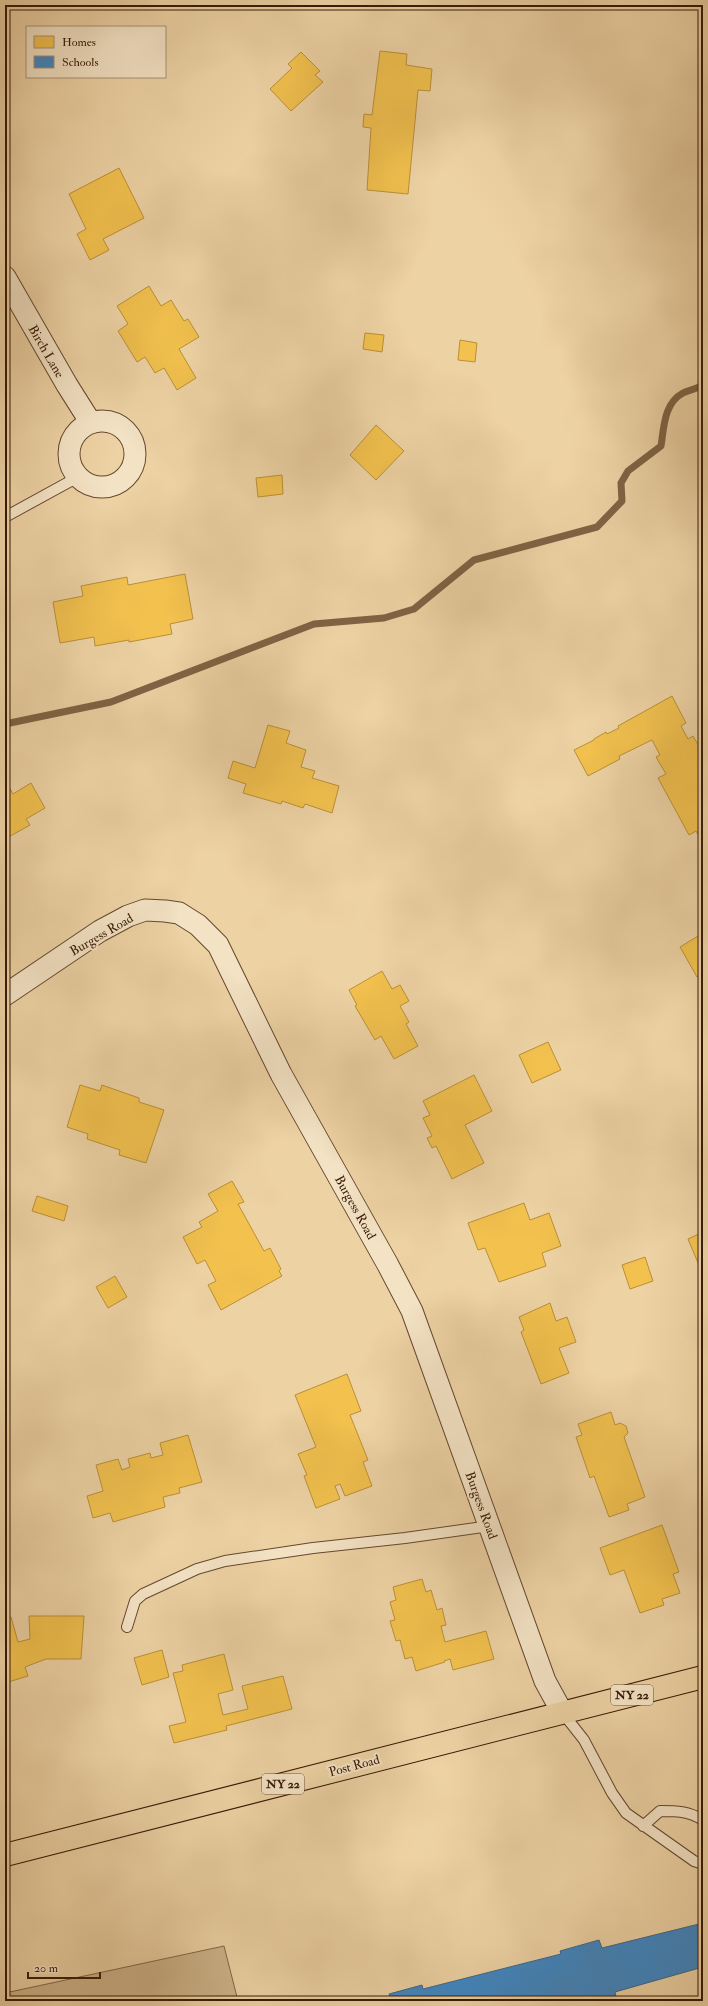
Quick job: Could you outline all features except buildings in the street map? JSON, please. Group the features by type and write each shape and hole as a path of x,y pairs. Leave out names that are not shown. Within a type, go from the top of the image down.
{"main road":[{"name":"Post Road","path":"5,1856 703,1677"}],"street":[{"name":"Birch Lane","path":"5,277 67,385 91,423"},
{"path":"106,422 117,425 126,432 132,441 135,452 131,471 122,481 112,486 102,488 85,483 73,470 69,458 70,446 78,432 91,423 106,422"},
{"name":"Burgess Road","path":"5,995 100,931 128,916 145,910 179,913 198,925 218,945 281,1074 388,1265 412,1311 545,1681 562,1712"}],"lane":[{"path":"5,517 78,477"},
{"path":"127,1627 135,1602 143,1594 177,1578 225,1561 313,1548 405,1538 490,1526"},
{"path":"562,1712 584,1740 612,1793 626,1813 694,1861 703,1864"},
{"path":"644,1826 660,1811 678,1810 690,1813 703,1820"}],"shaded area":[{"path":"224,1946 238,2001 5,2001 5,1993"}],"waterway":[{"path":"5,724 111,702 314,624 384,618 414,609 474,560 597,527 622,501 621,483 628,471 661,446 666,416 672,403 683,393 703,384"}]}
